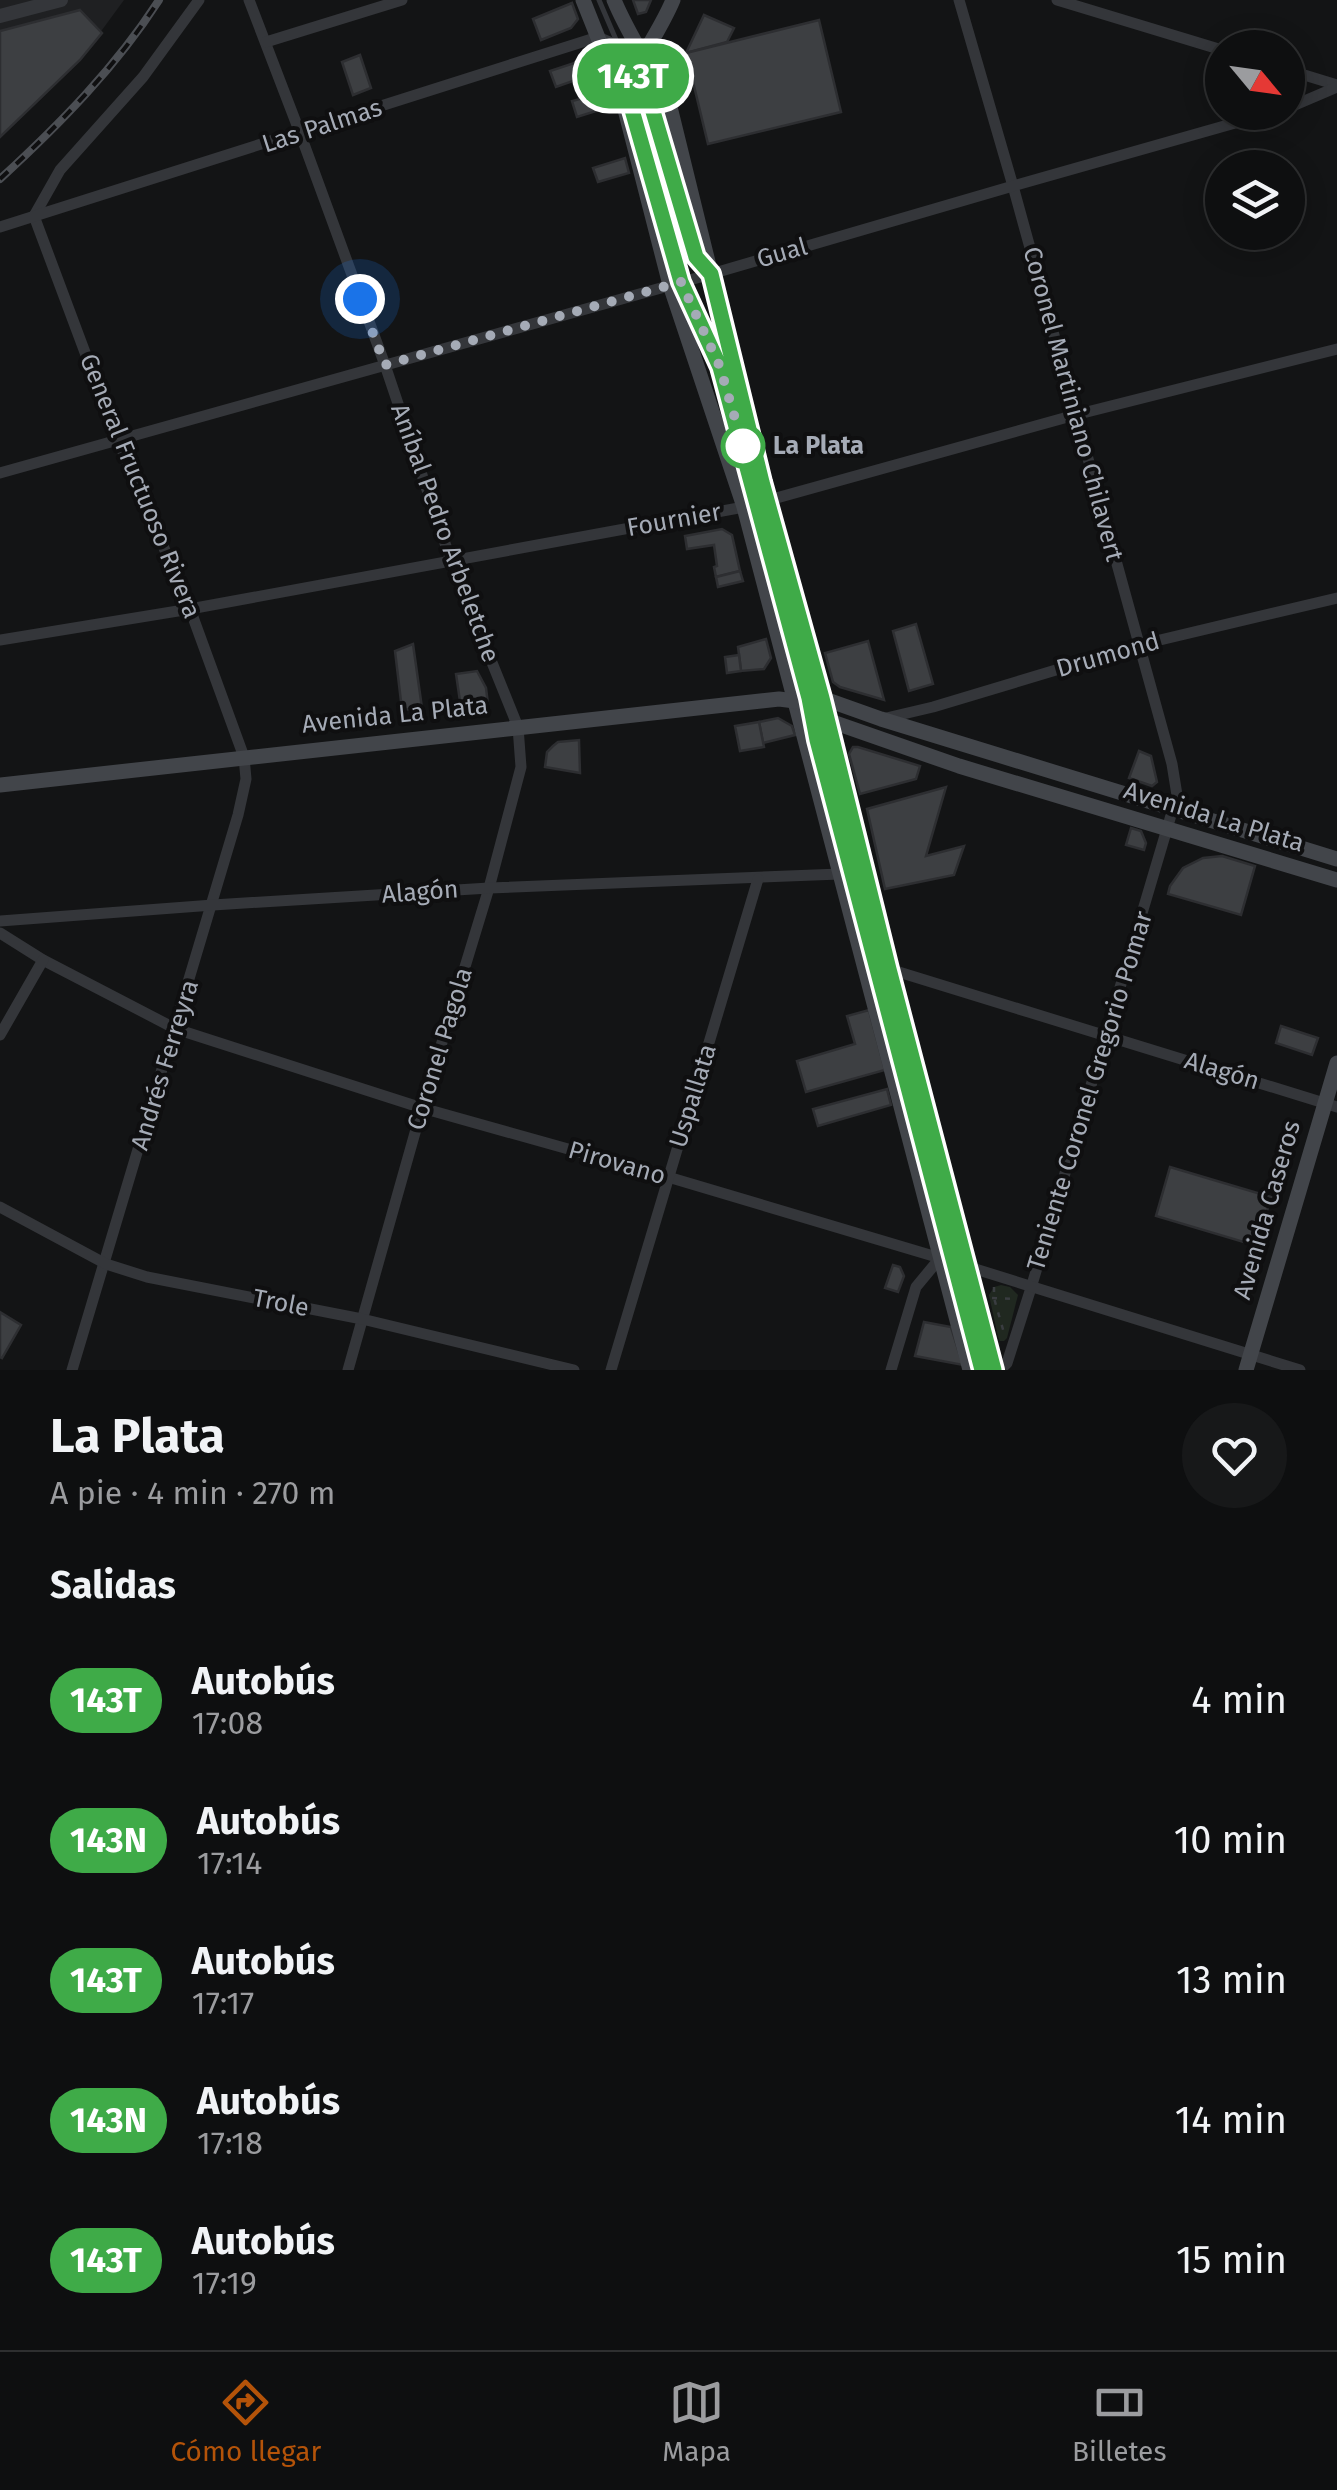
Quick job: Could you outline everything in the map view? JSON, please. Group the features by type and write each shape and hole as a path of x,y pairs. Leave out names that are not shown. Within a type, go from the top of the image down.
{"main road":[{"path":"583,0 628,100 676,283 756,504 809,702 827,720 889,969 954,1263 970,1370"},
{"path":"614,0 671,111 711,274 756,504 809,702 840,874 954,1263 976,1298 997,1370"},
{"path":"628,100 631,74 673,0"},
{"name":"Avenida La Plata","path":"0,784 779,699 881,719 1337,858"},
{"name":"Avenida La Plata","path":"827,720 960,766 1337,880"},
{"name":"Avenida Caseros","path":"1249,1362 1331,1105 1337,1063"}],"street":[{"path":"0,16 61,0"},
{"path":"34,216 60,170 143,77 199,0"},
{"name":"Aníbal Pedro Arbeletche","path":"249,0 385,365 451,561 518,727"},
{"path":"266,42 402,0"},
{"name":"Coronel Martiniano Chilavert","path":"960,0 1176,776 1173,809"},
{"path":"1057,0 1085,4 1205,44"},
{"path":"598,38 642,56"},
{"name":"Las Palmas","path":"0,227 598,38"},
{"path":"1305,76 1337,86"},
{"path":"1305,100 1337,86"},
{"name":"Gual","path":"0,473 1211,130"},
{"name":"General Fructuoso Rivera","path":"34,216 117,438 190,608 244,757"},
{"name":"Fournier","path":"0,640 756,504 1075,415 1337,349"},
{"name":"Drumond","path":"881,719 1139,645 1337,598"},
{"name":"Coronel Pagola","path":"348,1370 521,767 518,727"},
{"name":"Andrés Ferreyra","path":"72,1370 238,816 246,779 244,757"},
{"name":"Teniente Coronel Gregorio Pomar","path":"997,1370 1007,1363 1031,1288 1173,809"},
{"name":"Alagón","path":"0,921 489,888 840,874"},
{"name":"Uspallata","path":"611,1370 758,879"},
{"name":"Pirovano","path":"0,933 43,960 176,1029 422,1108 954,1263 1249,1362 1300,1370"},
{"path":"0,1035 43,960"},
{"name":"Alagón","path":"889,969 1331,1105"},
{"name":"Trole","path":"0,1207 106,1264 147,1277 362,1319 574,1370"},
{"path":"891,1370 916,1287 954,1263"}],"lane":[{"path":"599,0 631,74 649,98 696,257 711,274"},
{"path":"809,702 982,1370"}],"path":[{"path":"992,1276 1001,1328 1011,1349"},
{"path":"976,1298 1026,1302"}],"shaded area":[{"path":"0,0 124,0 80,60 0,137"},
{"path":"1001,1285 1018,1295 1004,1341 998,1337 989,1295"}],"building":[{"path":"633,0 651,0 646,12 638,14"},
{"path":"572,3 578,19 571,28 541,40 533,19"},
{"path":"80,10 102,33 80,60 0,137 0,31"},
{"path":"704,15 734,28 727,42 686,53"},
{"path":"819,20 841,112 708,144 686,53"},
{"path":"360,55 371,88 353,95 342,62"},
{"path":"583,60 593,65 596,73 556,87 550,71"},
{"path":"602,93 606,108 577,117 572,101"},
{"path":"625,158 629,173 598,182 593,168"},
{"path":"722,529 732,535 740,571 716,577 714,545 687,549 685,536"},
{"path":"740,571 743,581 718,587 716,577"},
{"path":"916,624 933,684 909,691 893,631"},
{"path":"766,639 771,658 764,669 741,671 738,647"},
{"path":"868,641 884,700 833,682 825,653"},
{"path":"413,644 422,708 402,710 395,651"},
{"path":"739,655 741,671 727,673 725,657"},
{"path":"477,671 486,688 488,704 461,708 456,674"},
{"path":"778,718 792,726 795,735 763,743 759,722"},
{"path":"759,722 764,747 740,751 735,726"},
{"path":"579,740 580,773 545,767 547,752 558,742"},
{"path":"853,747 920,766 916,779 860,794 849,754"},
{"path":"1139,751 1151,756 1157,782 1152,786 1129,778"},
{"path":"946,787 926,856 964,846 954,875 885,889 867,809"},
{"path":"1131,828 1141,831 1146,843 1144,850 1126,845"},
{"path":"1222,856 1255,866 1241,915 1168,894 1183,868 1203,858"},
{"path":"869,1010 885,1070 806,1092 797,1061 855,1044 847,1016"},
{"path":"1281,1026 1318,1038 1312,1055 1276,1043"},
{"path":"887,1089 891,1105 818,1126 813,1109"},
{"path":"1170,1167 1271,1197 1257,1246 1156,1216"},
{"path":"893,1265 900,1267 904,1276 898,1292 885,1288"},
{"path":"0,1312 21,1325 2,1358 0,1357"},
{"path":"924,1322 951,1327 963,1365 915,1356"}],"railway":[{"path":"0,179 86,94 159,0"}],"bus line":[{"name":"143T","path":"982,1370 743,446 720,367 681,282 632,110 631,74 649,98 696,257 711,274 994,1370"}],"place":[{"name":"La Plata","path":"743,446"}],"route":[{"path":"360,299 385,365 681,282 720,367 743,446"}]}
